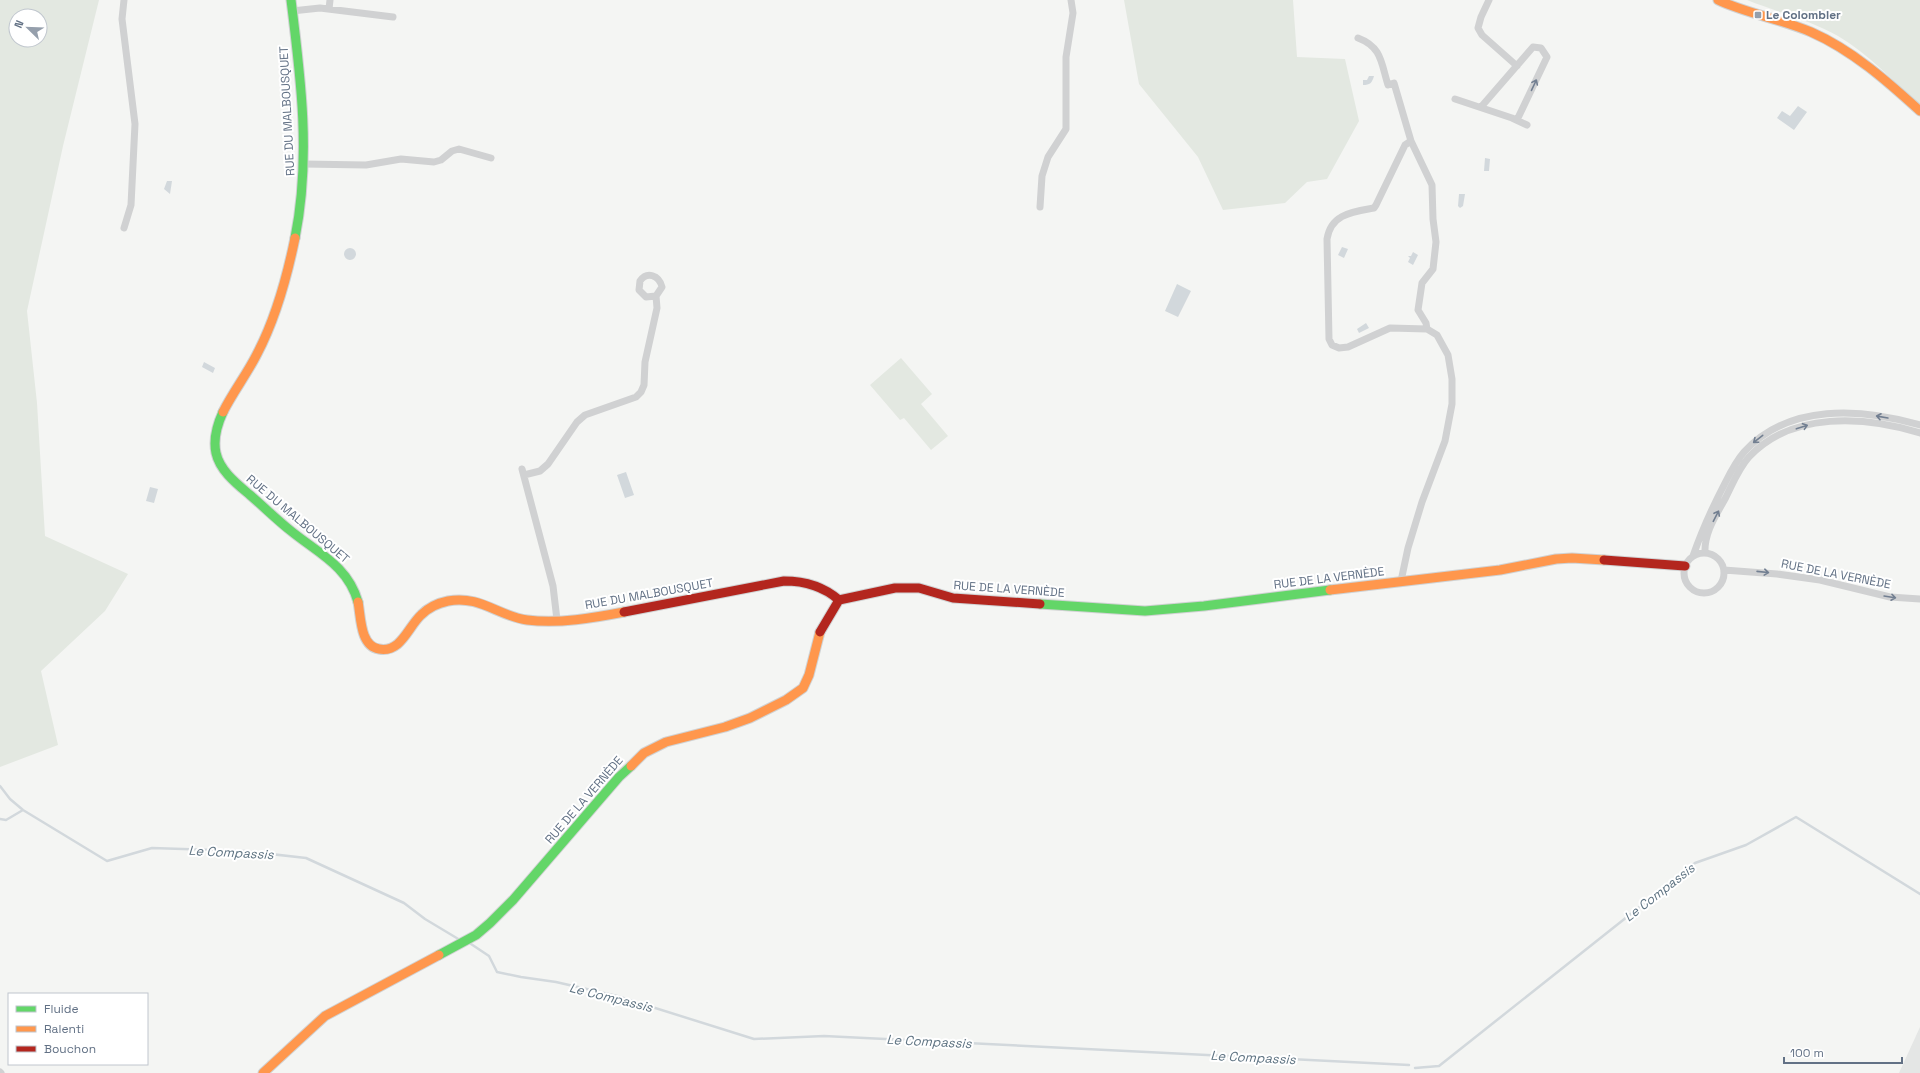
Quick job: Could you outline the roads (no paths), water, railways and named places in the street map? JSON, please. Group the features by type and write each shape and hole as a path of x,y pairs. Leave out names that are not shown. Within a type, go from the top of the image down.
{"street":[{"path":"124,0 122,20 135,124 131,205 124,228"},
{"name":"RUE DU MALBOUSQUET","path":"291,0 300,79 303,164 299,215 283,287 268,330 255,359 221,416 215,433 214,450 218,461 234,481 276,519 335,563 347,576 357,598 366,640 371,646 384,650 397,646 421,615 437,604 452,600 472,600 485,603 523,620 557,620 635,611 769,584 792,582 806,582 822,588 839,600"},
{"path":"330,0 330,9"},
{"path":"1040,207 1042,176 1048,157 1066,129 1066,57 1073,13 1071,0"},
{"path":"1489,0 1480,17 1478,28 1482,34 1517,66"},
{"path":"1718,0 1728,5 1799,27 1822,37 1862,64 1920,111"},
{"path":"292,11 330,9 393,17"},
{"path":"1358,38 1374,46 1379,54 1388,85 1394,84 1411,142 1427,171 1432,185 1434,197 1432,210 1436,252 1433,269 1422,283 1418,310 1426,323 1427,329"},
{"path":"1481,107 1533,47 1541,48 1547,57 1517,120"},
{"path":"1455,99 1481,107 1527,125"},
{"path":"1401,581 1408,548 1422,502 1445,441 1452,404 1452,379 1448,355 1437,335 1427,329 1390,328 1348,347 1340,348 1332,345 1329,339 1328,231 1337,218 1376,206 1405,145 1411,142"},
{"path":"303,164 366,165 401,159 434,162 441,160 452,151 459,149 491,158"},
{"path":"557,620 553,586 523,472 540,471 548,464 577,422 584,415 636,397 641,392 644,385 645,362 657,308 656,296"},
{"path":"1693,556 1706,553 1718,558 1724,570 1724,577 1716,589 1704,593 1697,592 1687,584 1683,572 1685,566 1693,556 1702,528 1733,467 1754,441 1770,430 1801,418 1818,414 1853,412 1920,425"},
{"path":"1706,553 1705,542 1709,529 1739,471 1748,458 1773,438 1818,422 1851,420 1906,428 1920,433"},
{"name":"RUE DE LA VERNÈDE","path":"263,1073 325,1016 476,935 490,923 545,864 618,777 644,753 666,742 725,727 750,718 786,700 803,688 809,675 818,635 839,600 869,591 895,588 919,588 954,598 1145,610 1204,606 1463,573 1500,570 1556,559 1572,558 1685,566"},
{"name":"RUE DE LA VERNÈDE","path":"1724,570 1777,574 1820,580 1890,597 1920,599"}],"waterway":[{"name":"Le Compassis","path":"0,786 10,799 23,810 107,861 152,848 244,851 306,858 404,903 425,919 460,940"},
{"name":"Le Compassis","path":"0,819 6,820 23,810"},
{"name":"Le Compassis","path":"1415,1068 1439,1066 1695,863 1746,845 1796,817 1920,894"},
{"name":"Le Compassis","path":"471,944 489,956 497,972 556,982 617,996 754,1039 824,1036 1409,1065"}],"place":[{"name":"Le Colombier","path":"1758,15"}]}
